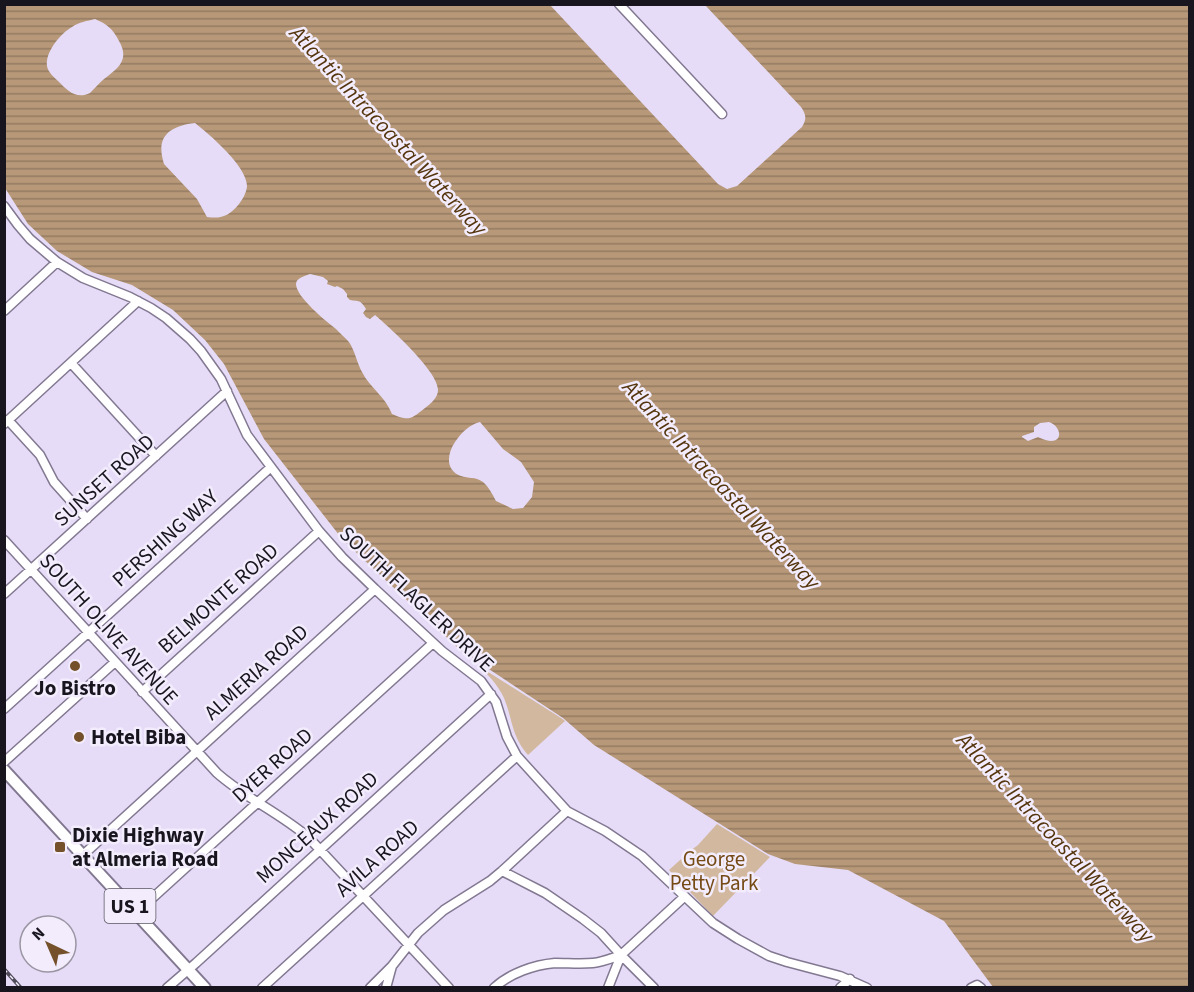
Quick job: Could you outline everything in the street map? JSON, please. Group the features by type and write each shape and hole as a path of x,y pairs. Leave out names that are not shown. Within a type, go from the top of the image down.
{"main road":[{"name":"US 1","path":"4,770 205,987"}],"street":[{"path":"619,4 722,114"},
{"name":"SOUTH FLAGLER DRIVE","path":"4,206 30,239 57,262 83,278 138,301 165,318 190,339 211,365 227,392 247,435 319,531 375,590 433,643 473,674 491,694 498,707 507,737 517,756 567,811 605,831 642,856 713,923 755,949 790,963 849,979 867,987"},
{"path":"4,310 57,262"},
{"path":"87,519 54,482 40,455 7,422 138,301"},
{"path":"71,363 156,456"},
{"name":"SUNSET ROAD","path":"4,594 227,392"},
{"name":"PERSHING WAY","path":"4,709 271,467"},
{"name":"BELMONTE ROAD","path":"142,692 319,531"},
{"name":"SOUTH OLIVE AVENUE","path":"4,540 224,780 290,823 320,848 448,987"},
{"name":"ALMERIA ROAD","path":"83,855 375,590"},
{"name":"DYER ROAD","path":"136,913 433,643"},
{"path":"4,762 115,662"},
{"name":"MONCEAUX ROAD","path":"167,987 491,694"},
{"name":"AVILA ROAD","path":"262,987 517,756"},
{"path":"370,987 392,966 418,933 444,910 490,881 567,811"},
{"path":"502,871 563,904 601,933 654,987"},
{"path":"608,987 621,955 684,897"},
{"path":"494,987 522,971 539,966 554,963 592,963 621,955"},
{"path":"386,987 392,966"},
{"path":"840,987 849,979"}],"green space":[{"path":"477,665 565,721 528,755 515,734 502,693"},
{"name":"George Petty Park","path":"717,824 770,857 713,916 669,870 698,845"}],"water":[{"name":"Atlantic Intracoastal Waterway","path":"4,5 550,5 718,184 727,189 737,186 802,127 805,117 801,107 705,5 1189,5 1189,987 993,987 944,921 848,870 795,864 768,854 594,745 563,718 460,650 343,540 264,439 224,364 205,340 173,310 132,285 92,272 57,251 28,224 5,188","holes":["95,19 106,25 117,37 123,53 118,67 85,95 76,95 65,88 51,74 47,61 51,49 63,34 77,24","195,123 210,135 235,161 246,179 247,187 243,198 225,216 207,217 197,199 164,164 163,140 172,130","310,274 323,277 328,281 327,284 343,289 350,300 362,304 366,309 363,313 366,317 370,319 375,315 391,329 431,372 438,390 431,403 409,418 392,414 365,378 349,342 301,295 296,284 299,279","480,422 503,449 521,462 534,482 532,497 523,508 513,509 496,501 483,482 461,476 452,470 449,461 452,447 463,432","1049,422 1057,428 1059,436 1053,441 1038,437 1028,441 1022,437 1034,432 1034,427 1040,423"]}],"railway":[{"path":"4,969 21,988"}],"place":[{"name":"Jo Bistro","path":"75,666"},
{"name":"Hotel Biba","path":"79,737"},
{"name":"Dixie Highway at Almeria Road","path":"60,847"}]}
